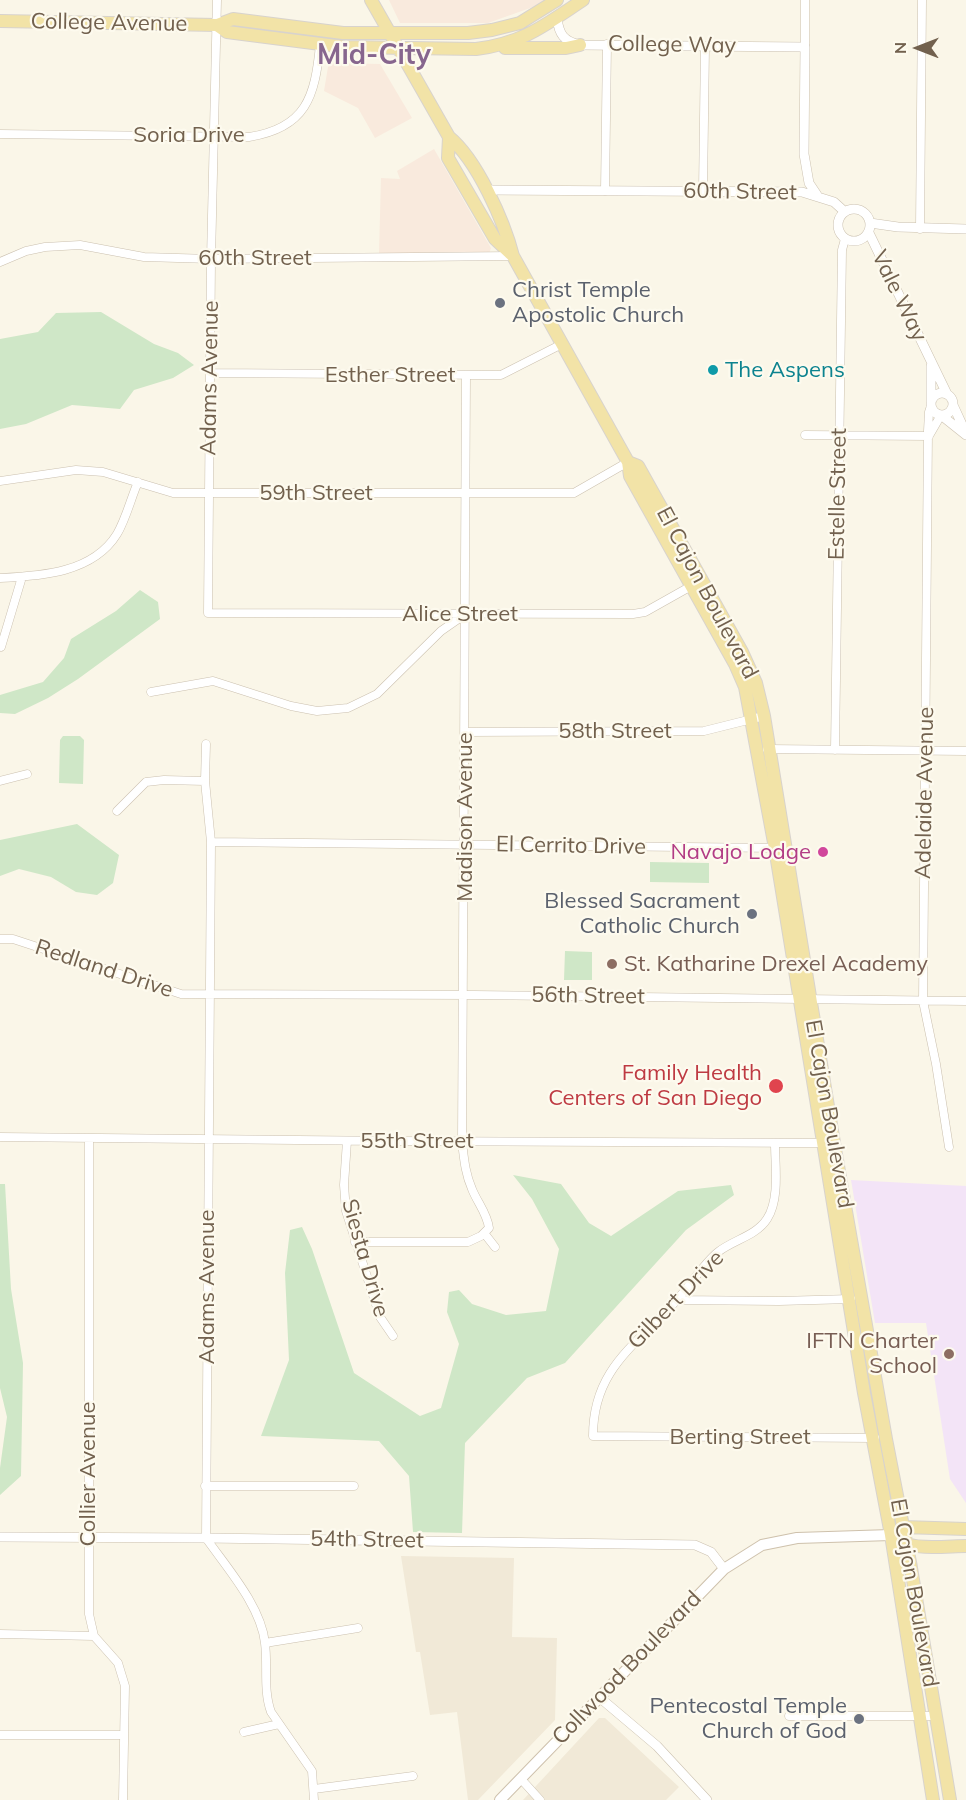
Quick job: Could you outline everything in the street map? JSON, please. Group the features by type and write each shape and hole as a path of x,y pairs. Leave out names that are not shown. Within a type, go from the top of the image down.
{"main road":[{"name":"El Cajon Boulevard","path":"371,0 396,48 449,137 462,148 486,190 507,233 513,256 628,462 630,476 697,583 758,717 829,1143 907,1544 950,1800"},
{"name":"College Avenue","path":"0,21 218,24 232,19 343,33 468,33 520,23 557,0"},
{"name":"College Avenue","path":"218,24 227,32 320,45 476,49 500,46 523,38 583,0"},
{"path":"476,49 566,48 580,45"},
{"name":"El Cajon Boulevard","path":"449,137 448,158 495,239 513,256"},
{"name":"El Cajon Boulevard","path":"829,1143 848,1299 891,1535 933,1800"},
{"path":"966,1529 903,1527 891,1535 907,1544 966,1546"},
{"name":"Collwood Boulevard","path":"500,1800 724,1569 762,1545 797,1538 891,1535"}],"street":[{"name":"Adams Avenue","path":"208,613 211,259 217,0"},
{"path":"805,0 804,154 809,183 817,195"},
{"path":"920,229 922,0"},
{"name":"College Way","path":"557,18 560,34 567,42 580,45 805,47"},
{"path":"605,191 607,44"},
{"name":"Soria Drive","path":"0,134 249,137 270,134 283,128 304,107 317,75 320,45"},
{"path":"704,191 705,46"},
{"name":"60th Street","path":"486,190 802,192 834,202 845,212 852,209 860,210 867,215 869,228 862,239 854,242 845,238"},
{"path":"845,212 838,225 840,233 845,238"},
{"name":"60th Street","path":"869,228 966,229"},
{"name":"Vale Way","path":"869,228 930,360 947,394 952,399 966,434"},
{"name":"Estelle Street","path":"835,750 842,250 845,238"},
{"name":"60th Street","path":"0,262 26,251 45,247 81,245 144,257 211,259 513,256"},
{"name":"Esther Street","path":"210,373 501,375 562,344"},
{"name":"Vale Way","path":"930,360 931,404 935,412 966,434"},
{"name":"Madison Avenue","path":"466,375 462,1142 467,1177 487,1216 489,1228 484,1233"},
{"path":"931,404 937,394 947,394"},
{"name":"Adelaide Avenue","path":"931,404 929,412 923,1001 936,1064 949,1148"},
{"path":"941,415 948,413 953,405"},
{"name":"Adelaide Avenue","path":"929,436 941,415"},
{"path":"805,435 929,436"},
{"name":"59th Street","path":"0,481 76,470 103,472 173,493 574,493 628,462"},
{"path":"0,578 22,577 77,567 102,551 117,534 138,482"},
{"path":"1,647 22,577"},
{"name":"Alice Street","path":"208,613 645,612 697,583"},
{"path":"151,692 213,681 291,706 317,711 348,708 377,694 441,631 465,614"},
{"name":"58th Street","path":"465,732 704,731 758,717"},
{"name":"Adams Avenue","path":"206,744 205,781 211,842 206,1538"},
{"path":"763,749 966,751"},
{"path":"0,781 27,774"},
{"path":"117,811 146,782 205,781"},
{"name":"El Cerrito Drive","path":"211,842 781,848"},
{"name":"Redland Drive","path":"0,939 13,939 181,994 210,995"},
{"name":"56th Street","path":"210,995 463,995 966,1001"},
{"name":"55th Street","path":"0,1137 829,1143"},
{"name":"Collier Avenue","path":"89,1138 88,1538 89,1614 94,1636"},
{"name":"Siesta Drive","path":"347,1141 344,1185 346,1211 380,1317 393,1336"},
{"name":"Gilbert Drive","path":"593,1436 593,1416 604,1382 614,1366 677,1300 717,1252 748,1235 767,1220 774,1197 774,1143"},
{"path":"355,1242 468,1242 484,1233 495,1247"},
{"path":"677,1300 861,1300"},
{"name":"Berting Street","path":"593,1436 886,1438"},
{"path":"206,1486 354,1486"},
{"name":"54th Street","path":"0,1538 206,1538 695,1545 711,1552 724,1569"},
{"path":"206,1538 253,1607 261,1625 265,1643 267,1701 271,1712 312,1771 314,1800"},
{"path":"265,1643 358,1628"},
{"path":"0,1634 94,1636 118,1663 125,1686 123,1800"},
{"path":"599,1697 657,1746 707,1800"},
{"path":"789,1716 936,1716"},
{"path":"244,1732 279,1724"},
{"path":"0,1735 124,1735"},
{"path":"314,1789 412,1776"},
{"path":"521,1779 540,1800"}],"shaded area":[{"path":"389,0 545,0 533,7 488,23 400,23"},
{"path":"331,63 380,64 412,118 375,138 358,108 324,91 328,67"},
{"path":"434,149 491,248 489,254 379,253 381,178 400,179 397,171"},
{"name":"IFTN Charter School","path":"851,1180 966,1186 966,1503 950,1479 926,1323 875,1323"},
{"path":"401,1556 514,1558 512,1637 557,1638 555,1720 478,1800 468,1800 457,1712 430,1715 420,1652 416,1652"},
{"path":"599,1718 605,1718 679,1787 666,1800 523,1800"}],"green space":[{"path":"101,312 154,344 178,353 194,365 173,378 134,390 120,409 72,405 26,424 0,429 0,339 38,332 56,313"},
{"path":"140,590 158,602 160,619 48,698 15,714 0,713 0,695 43,682 64,658 71,639 116,611"},
{"path":"63,736 80,736 84,740 83,784 59,783 60,740"},
{"path":"77,824 119,855 113,883 97,895 76,892 51,877 19,869 0,876 0,840"},
{"path":"650,862 709,863 709,883 650,882"},
{"path":"565,951 592,952 592,980 564,980"},
{"path":"513,1175 561,1184 589,1223 611,1236 678,1191 731,1185 734,1195 686,1230 565,1363 527,1378 465,1443 462,1533 413,1532 409,1476 379,1441 261,1436 289,1360 285,1273 290,1230 302,1227 312,1249 354,1373 420,1416 441,1408 459,1344 447,1312 449,1292 459,1290 472,1304 506,1315 546,1311 559,1249 532,1199"},
{"path":"0,1184 5,1184 11,1289 23,1363 21,1476 0,1495 0,1468 7,1417 0,1388"}],"place":[{"name":"Christ Temple Apostolic Church","path":"500,303"},
{"name":"The Aspens","path":"713,370"},
{"name":"Navajo Lodge","path":"823,852"},
{"name":"Blessed Sacrament Catholic Church","path":"752,914"},
{"name":"St. Katharine Drexel Academy","path":"612,964"},
{"name":"Family Health Centers of San Diego","path":"776,1086"},
{"name":"IFTN Charter School","path":"949,1354"},
{"name":"Pentecostal Temple Church of God","path":"859,1719"}],"district":[{"name":"Mid-City","path":"374,56"}]}
